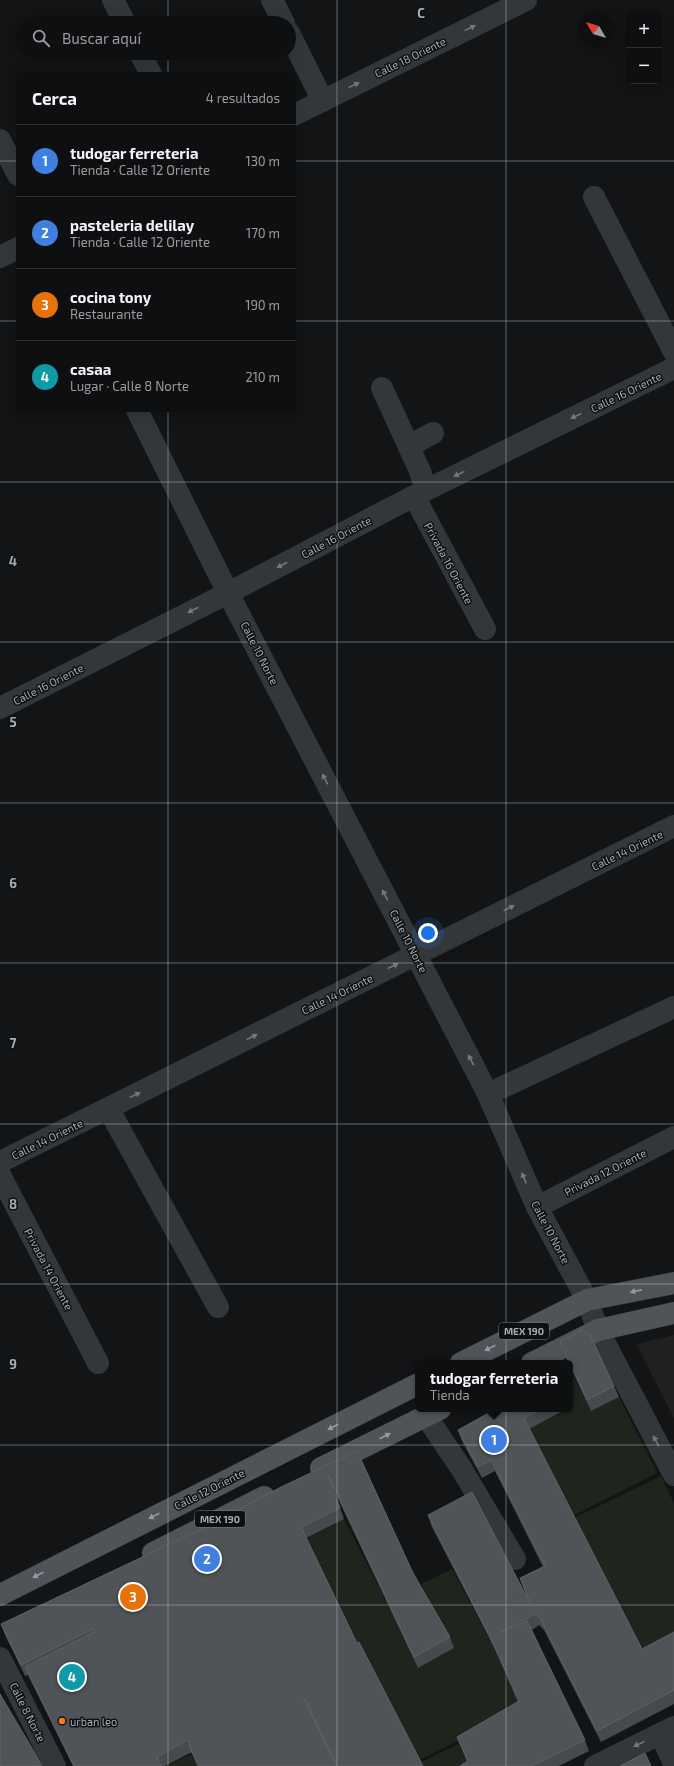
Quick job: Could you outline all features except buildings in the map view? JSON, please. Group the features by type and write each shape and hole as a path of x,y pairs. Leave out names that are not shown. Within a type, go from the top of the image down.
{"main road":[{"name":"MEX 190","path":"467,1360 587,1300 674,1283"},
{"name":"MEX 190","path":"538,1360 598,1330 674,1313"},
{"name":"Calle 12 Oriente","path":"0,1595 415,1386"},
{"path":"302,1478 360,1460 433,1412"},
{"name":"MEX 190","path":"133,1563 281,1489"}],"street":[{"path":"113,0 121,16"},
{"path":"272,0 280,16"},
{"name":"Calle 18 Oriente","path":"296,114 526,0"},
{"path":"296,47 323,101"},
{"path":"144,60 150,72"},
{"path":"0,140 16,171"},
{"path":"594,197 674,352"},
{"path":"0,257 16,249"},
{"name":"Calle 16 Oriente","path":"0,708 228,593 420,493 674,368"},
{"name":"Privada 16 Oriente","path":"382,388 420,471 420,493 485,630"},
{"name":"Calle 10 Norte","path":"138,412 228,593 488,1094 537,1206 587,1300 598,1330 674,1475"},
{"path":"409,446 432,433"},
{"name":"Calle 14 Oriente","path":"0,1162 674,826"},
{"path":"488,1094 674,1007"},
{"path":"108,1108 218,1307"},
{"name":"Privada 12 Oriente","path":"537,1206 674,1137"},
{"name":"Privada 14 Oriente","path":"0,1175 98,1363"},
{"path":"433,1412 461,1468 515,1559"},
{"name":"Calle 8 Norte","path":"0,1658 55,1766"},
{"path":"595,1766 667,1731 674,1763"}],"shaded area":[{"path":"674,1335 674,1418 636,1344"},
{"path":"573,1375 591,1411 619,1397 657,1473 571,1517 527,1429 564,1412 573,1412"},
{"path":"661,1476 674,1503 674,1645 645,1661 574,1518"},
{"path":"344,1519 420,1667 454,1648 421,1584 452,1569 495,1649 523,1713 462,1748 457,1741 418,1761 305,1539"},
{"path":"459,1744 469,1766 420,1766 419,1763"},
{"path":"192,1754 197,1766 166,1766"}],"place":[{"name":"tudogar ferreteria","path":"494,1440"},
{"name":"pasteleria delilay","path":"207,1559"},
{"name":"cocina tony","path":"133,1597"},
{"name":"casaa","path":"72,1677"},
{"name":"urban leo","path":"62,1721"}]}
